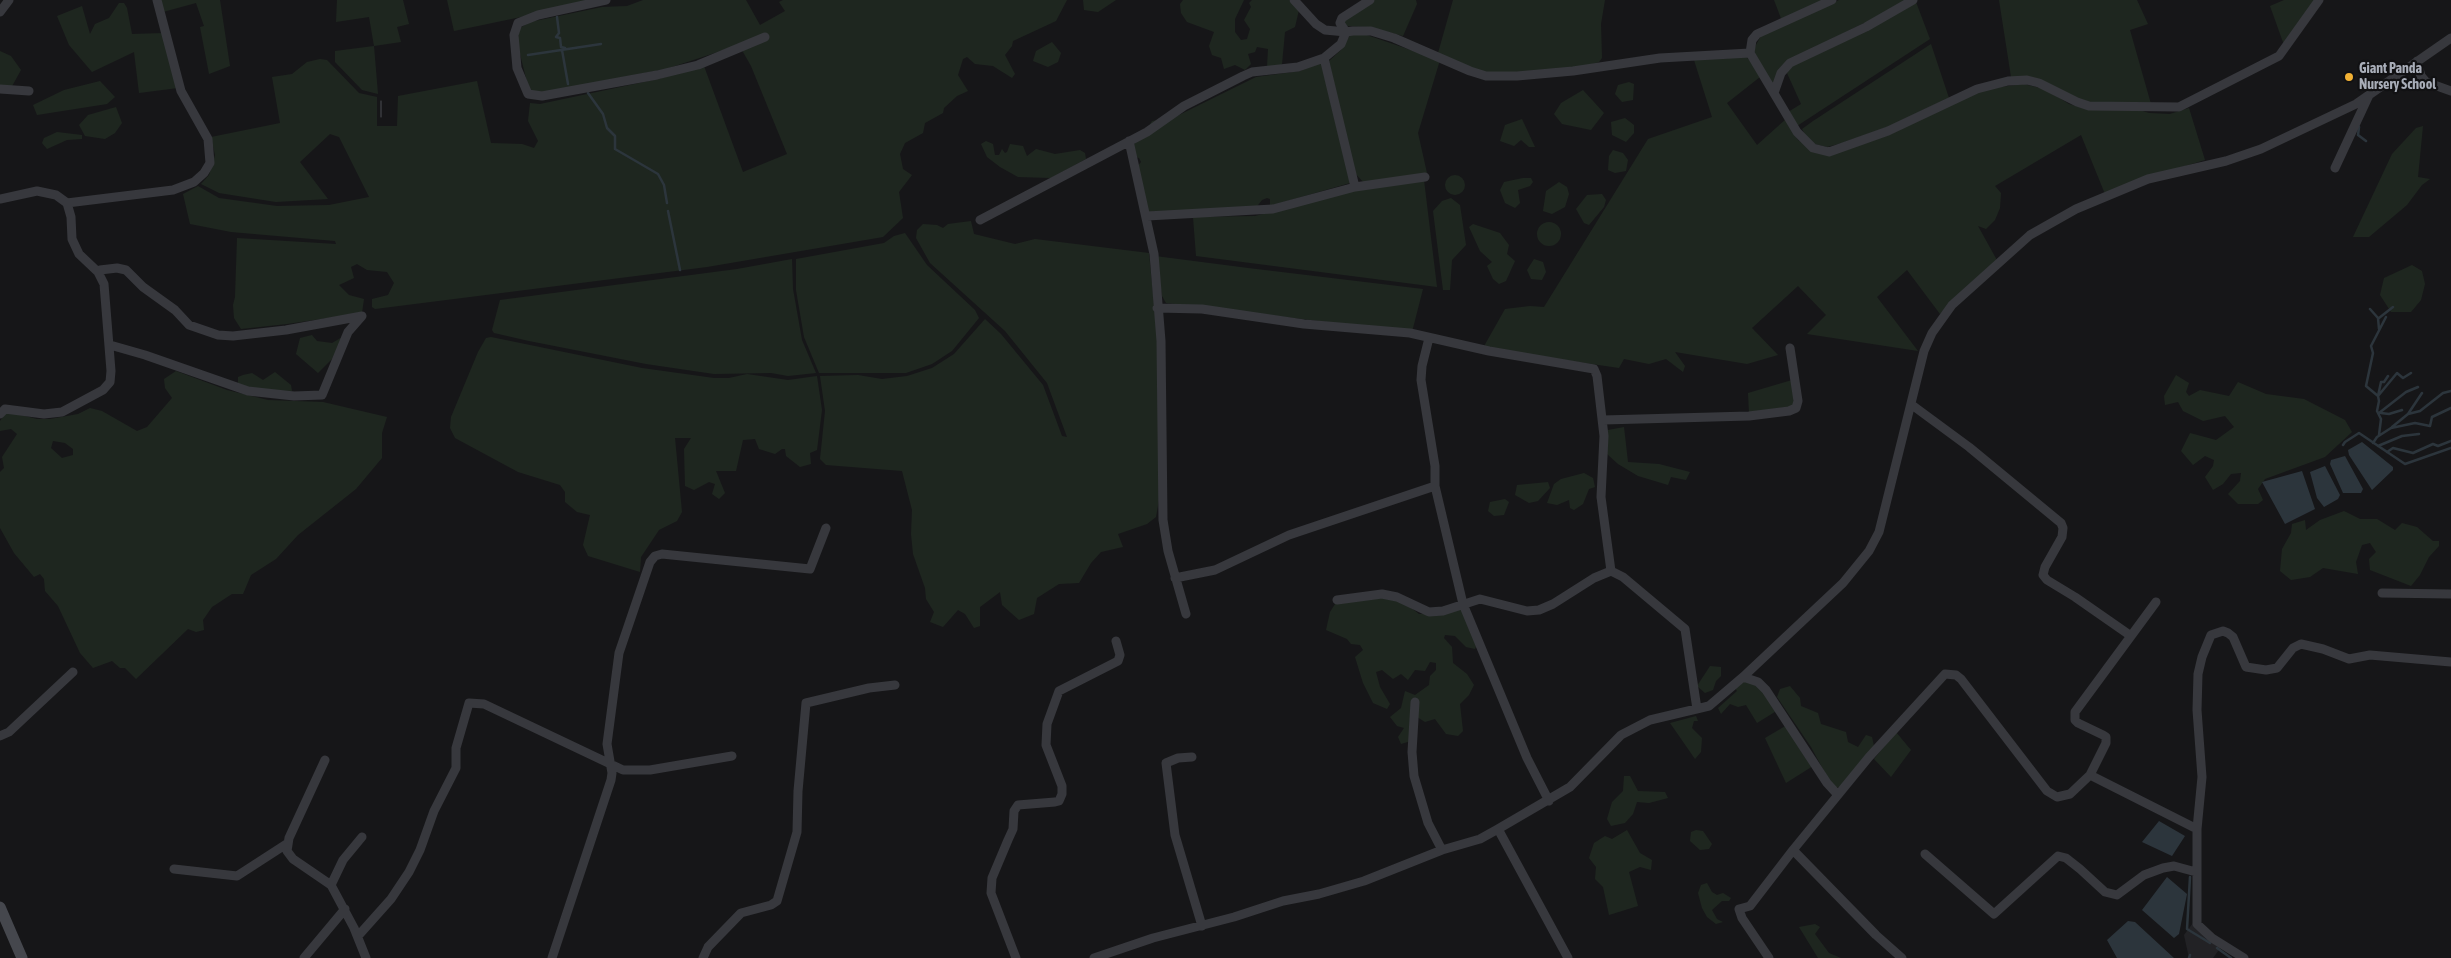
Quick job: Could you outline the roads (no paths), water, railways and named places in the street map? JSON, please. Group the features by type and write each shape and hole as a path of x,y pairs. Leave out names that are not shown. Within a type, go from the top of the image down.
{"main road":[{"path":"1,911 22,958"}],"street":[{"path":"0,12 9,0"},
{"path":"67,203 173,190 194,182 204,173 210,163 208,139 181,91 157,0"},
{"path":"606,0 530,18 518,23 514,35 517,68 528,94 542,96 657,75 698,65 765,37"},
{"path":"1294,0 1316,24 1325,30 1346,32 1371,31 1394,38 1486,76 1573,71 1660,58 1750,53"},
{"path":"1346,32 1340,23 1342,18 1370,0"},
{"path":"1832,0 1758,34 1752,40 1750,53 1797,132 1813,148 1829,152 1888,131 1977,89 2008,81 2027,80 2039,83 2072,100 2089,106 2179,107 2279,56 2319,0"},
{"path":"1774,93 1782,72 1790,63 1866,27 1901,3 1913,0"},
{"path":"980,220 1153,128 1184,106 1242,76 1252,72 1298,67 1324,58 1340,44 1346,32"},
{"path":"1094,958 1153,938 1202,926 1283,901 1364,882 1442,850 1480,839 1549,801 1584,775 1621,735 1650,720 1709,706 1830,597 1875,543 1912,405 1924,351 1941,319 1952,305 2036,230 2088,203 2133,184 2166,173 2246,155 2322,121 2369,95 2451,38"},
{"path":"1324,58 1355,187"},
{"path":"2417,62 2421,76 2426,82 2451,91"},
{"path":"0,94 4,89 29,91"},
{"path":"2335,168 2369,95"},
{"path":"1129,141 1154,254 1161,341 1163,520 1175,578 1186,614"},
{"path":"1147,216 1273,209 1355,187 1425,177"},
{"path":"0,199 37,191 56,195 67,203 71,217 72,239 82,259 98,272 104,284 110,345 110,382 103,390 62,412 44,414 6,409 0,414"},
{"path":"98,272 100,270 117,268 126,270 143,288 175,310 190,325 218,334 234,336 279,331 362,316 348,332 322,395 274,395 248,391 145,355 110,345"},
{"path":"1158,308 1210,310 1304,324 1410,333 1488,351 1594,370 1603,420 1605,452 1601,497 1611,571"},
{"path":"1429,338 1424,354 1421,380 1435,466 1435,486 1464,604 1527,758 1549,801"},
{"path":"1603,420 1749,416 1789,411 1796,408 1798,401 1790,348"},
{"path":"1912,405 1969,447 2061,523 2062,537 2045,567 2043,575 2047,580 2075,597 2130,636"},
{"path":"1175,578 1215,570 1289,535 1435,486"},
{"path":"552,958 581,866 608,791 612,772 607,744 619,653 650,562 655,556 662,554 810,568 826,528"},
{"path":"1337,600 1382,594 1397,597 1429,612 1443,611 1480,599 1527,611 1539,610 1554,604 1594,578 1611,571"},
{"path":"1611,571 1623,578 1685,628 1697,709"},
{"path":"2382,593 2451,594"},
{"path":"1769,958 1743,919 1739,909 1750,906 1838,795 1939,678 1950,673 1961,679 2053,795 2061,798 2070,794 2090,775 2106,743 2106,737 2075,720 2075,712 2156,602"},
{"path":"2244,958 2212,938 2197,924 2197,829 2202,777 2198,682 2202,657 2212,635 2223,631 2228,633 2236,642 2246,667 2266,670 2277,668 2293,648 2301,644 2323,649 2349,659 2360,655 2370,655 2451,662"},
{"path":"1016,958 991,893 992,878 1013,829 1014,811 1018,806 1059,801 1062,794 1062,786 1046,744 1047,724 1059,691 1118,661 1120,655 1116,641"},
{"path":"0,736 9,732 73,672"},
{"path":"1743,677 1753,680 1766,690 1827,783 1838,795"},
{"path":"704,958 708,947 741,913 771,905 777,901 796,840 798,791 806,703 869,688 895,685"},
{"path":"1416,702 1412,752 1414,776 1428,823 1442,850"},
{"path":"358,936 391,899 416,857 434,812 456,768 456,748 469,703 484,704 611,766 637,772 732,756"},
{"path":"1192,757 1178,758 1166,763 1174,835 1202,926"},
{"path":"325,760 288,843 287,850 293,859 331,885 345,908 366,958"},
{"path":"2090,775 2197,829"},
{"path":"1498,829 1568,958"},
{"path":"331,885 343,860 362,837"},
{"path":"174,868 237,876 288,843"},
{"path":"1793,850 1876,935 1902,958"},
{"path":"1925,854 1994,914 2058,856 2066,858 2080,868 2105,892 2117,895 2144,876 2163,868 2174,866 2196,872"},
{"path":"304,958 345,908"}],"waterway":[{"path":"557,17 559,33 556,37 560,38 561,47 565,48"},
{"path":"528,55 601,44"},
{"path":"562,50 568,84"},
{"path":"588,93 603,114 607,128 615,136 615,149 658,174 664,185 667,203"},
{"path":"2359,127 2358,135 2366,141"},
{"path":"668,211 680,270"},
{"path":"2379,318 2393,307"},
{"path":"2370,309 2378,318 2379,329"},
{"path":"2386,317 2371,346 2373,353 2366,386 2378,396 2397,373 2403,378 2411,373"},
{"path":"2379,435 2381,419 2377,411 2378,396 2381,382 2384,382 2388,376"},
{"path":"2379,413 2406,392 2418,387"},
{"path":"2408,414 2420,411 2443,393 2451,391"},
{"path":"2392,427 2408,414 2422,393"},
{"path":"2373,443 2377,437 2391,428 2415,423 2430,426 2432,417 2451,408"},
{"path":"2381,413 2389,414 2402,410"},
{"path":"2343,445 2359,433 2405,464 2451,448"},
{"path":"2378,446 2402,436 2419,434"},
{"path":"2387,452 2393,448 2413,453 2433,444 2438,446 2451,441"},
{"path":"2190,877 2187,929 2210,943"},
{"path":"2217,948 2231,958"}],"tram line":[{"path":"381,101 381,117"}],"place":[{"name":"Giant Panda Nursery School","path":"2349,77"}]}
